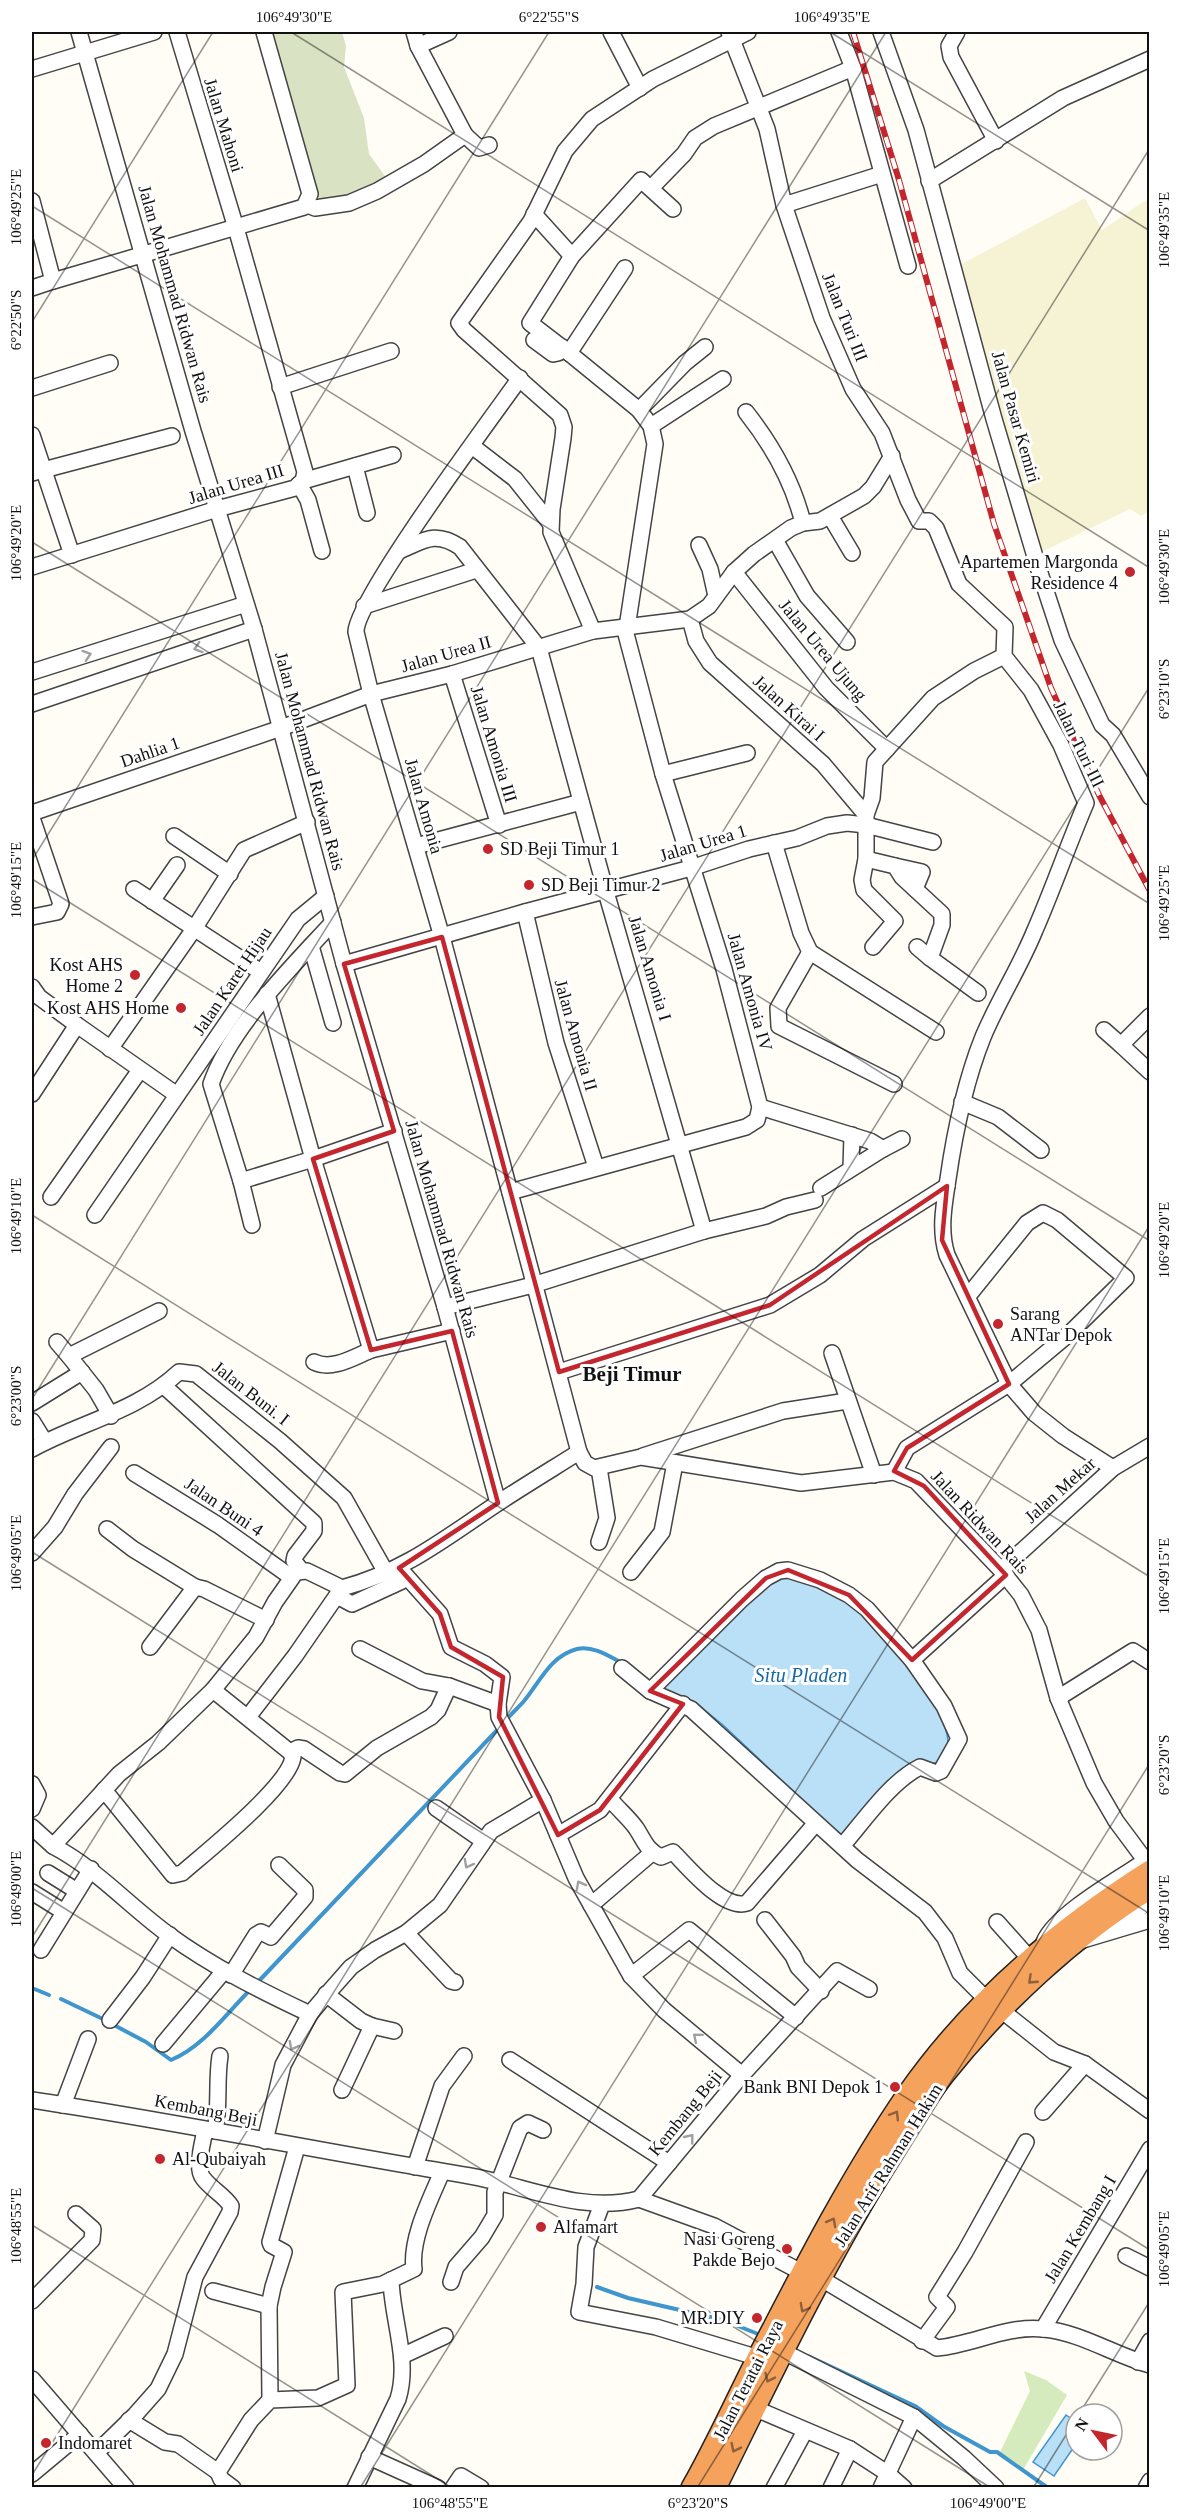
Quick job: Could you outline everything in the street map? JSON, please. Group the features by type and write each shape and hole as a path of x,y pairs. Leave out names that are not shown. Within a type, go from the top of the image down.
{"highway":[{"name":"Jalan Arif Rahman Hakim","path":"812,2276 849,2191 909,2094 951,2040 1077,1942 1145,1879"},
{"name":"Jalan Arif Rahman Hakim","path":"994,2005 1035,1955 1145,1879"},
{"name":"Jalan Teratai Raya","path":"715,2487 746,2404 812,2276"},
{"name":"Jalan Teratai Raya","path":"692,2487 746,2404"}],"street":[{"name":"Jalan Mohammad Ridwan Rais","path":"80,32 217,509 254,629 344,964 445,1306 498,1503"},
{"path":"32,69 154,32"},
{"name":"Jalan Mahoni","path":"177,32 236,228"},
{"path":"32,288 301,209 310,194 264,32"},
{"path":"449,32 416,39 465,135 479,148 489,145"},
{"path":"611,32 640,88"},
{"path":"593,631 553,540 550,523 563,438 563,420 556,410 464,330 459,323 534,214 565,151 592,119 640,88 730,36 748,32"},
{"path":"839,32 853,68 908,267"},
{"name":"Jalan Pasar Kemiri","path":"881,32 916,130 994,419 1062,640 1102,725 1119,745 1149,797"},
{"path":"957,32 949,46 951,57 996,141"},
{"name":"Jalan Turi III","path":"730,36 767,129 784,205 822,318 844,370 853,389 882,432 919,521 929,521 936,528 959,584 1005,627 1004,656 1031,690 1061,745 1086,803 1032,938 984,1034 962,1102 947,1186 942,1240 1009,1384 1034,1413 1063,1436 1113,1468"},
{"path":"929,181 1063,98 1149,59"},
{"path":"853,68 714,126 695,138 684,154 641,179 572,256 530,323 639,410 651,426 655,444 625,627 691,623 716,597 734,572 754,554 803,523 820,521 864,496 873,487 891,456"},
{"path":"307,202 315,208 350,203 377,191 424,164 465,135"},
{"path":"784,205 882,174"},
{"path":"641,179 673,209"},
{"path":"32,201 37,240 53,281"},
{"path":"534,214 572,256"},
{"name":"Jalan Urea III","path":"32,567 217,509 295,488 301,482 305,472 236,228"},
{"path":"534,340 553,354 566,350 625,268"},
{"path":"639,410 685,363 705,347"},
{"path":"280,387 391,351"},
{"path":"32,388 111,363"},
{"name":"Jalan Amonia","path":"519,378 399,551 364,606 356,632 371,694 442,937 579,1452"},
{"path":"651,426 723,379"},
{"path":"746,412 765,437 794,489 803,523"},
{"path":"32,435 37,471 72,555"},
{"path":"37,471 172,436"},
{"path":"472,446 515,479 550,523"},
{"path":"322,551 301,482 393,455"},
{"path":"355,466 367,513"},
{"path":"830,516 852,553"},
{"path":"399,551 432,537 441,537 460,546 476,570 539,648"},
{"path":"775,540 807,596 847,642"},
{"path":"699,545 710,569 716,597"},
{"path":"364,606 476,570"},
{"name":"Jalan Urea Ujung","path":"734,572 826,688 887,749"},
{"path":"32,672 246,604"},
{"name":"Jalan Kirai I","path":"691,623 696,641 710,663 823,764 866,820"},
{"name":"Jalan Urea II","path":"281,728 371,694 452,674 593,631 625,627"},
{"name":"Jalan Amonia IV","path":"625,627 663,774 724,969 760,1107"},
{"path":"32,704 254,629"},
{"name":"Jalan Amonia I","path":"539,648 606,892 651,1041 704,1231"},
{"path":"873,947 895,921 864,890 862,880 866,859 866,820 872,798 875,762 933,698 974,671 1004,656"},
{"name":"Jalan Amonia III","path":"452,674 499,825"},
{"name":"Dahlia 1","path":"32,813 281,728"},
{"path":"663,774 747,753"},
{"path":"416,846 581,802"},
{"path":"32,818 61,904 57,912 32,918"},
{"name":"Jalan Urea 1","path":"344,964 525,912 691,868 749,849 797,838 827,826 866,820 933,842"},
{"path":"110,1049 194,929 244,850 307,822"},
{"path":"174,836 230,874"},
{"path":"774,843 801,933 810,952 936,1032"},
{"path":"866,859 896,866 944,918 930,958"},
{"path":"152,901 177,865"},
{"path":"134,889 261,972"},
{"name":"Jalan Karet Hijau","path":"95,1215 298,919 326,896"},
{"name":"Jalan Amonia II","path":"525,912 556,1043 596,1167"},
{"path":"252,1225 211,1084 231,1044 267,994 333,922"},
{"path":"311,946 333,1023"},
{"path":"916,947 978,993"},
{"path":"810,952 778,1008 779,1026 894,1084"},
{"path":"32,987 39,997 177,1095"},
{"path":"267,994 313,1159 371,1350"},
{"path":"1121,1045 1149,1016"},
{"path":"32,1094 77,1025"},
{"path":"1104,1030 1149,1072"},
{"path":"51,1197 140,1070"},
{"path":"962,1102 998,1117 1041,1150"},
{"path":"510,1192 752,1125 759,1114 760,1107 870,1141 883,1149"},
{"path":"241,1181 394,1131"},
{"path":"851,1168 852,1135"},
{"path":"445,1306 533,1285 704,1231 766,1216 818,1194 851,1168 902,1139"},
{"path":"559,1371 770,1305 820,1275 863,1239 947,1186"},
{"path":"641,1457 801,1483 894,1472 908,1448 1009,1384 1070,1333 1126,1278 1057,1220 1043,1213 1027,1223 968,1296"},
{"path":"69,1356 159,1311"},
{"path":"314,1362 325,1366 334,1365 371,1350 452,1331"},
{"path":"57,1342 96,1390 111,1416"},
{"path":"832,1353 874,1474"},
{"path":"32,1403 82,1372"},
{"name":"Jalan Buni. I","path":"38,1446 111,1416 164,1386 179,1372 196,1374 280,1440 344,1498 397,1576"},
{"path":"52,1846 119,1774 158,1743 213,1690 242,1655 296,1574 295,1556 314,1531 314,1523 164,1386"},
{"path":"248,1717 295,1656 339,1592 397,1576 498,1503 579,1452 585,1463 599,1468 641,1457 775,1413 847,1401"},
{"path":"32,1421 38,1446"},
{"name":"Jalan Mekar","path":"912,1660 1113,1468 1149,1446"},
{"path":"32,1553 56,1527 75,1494 111,1447"},
{"path":"631,1572 662,1532 675,1463"},
{"path":"599,1468 607,1518 599,1542"},
{"name":"Jalan Ridwan Rais","path":"894,1472 909,1477 924,1486 1004,1572 1021,1595 1039,1630 1059,1698 1086,1767 1145,1879"},
{"name":"Jalan Buni 4","path":"134,1473 296,1574 307,1571 339,1592"},
{"path":"107,1529 133,1549 195,1587 204,1589 266,1620"},
{"path":"653,1688 742,1599 766,1578 779,1571 788,1570 820,1580 858,1601 912,1660 944,1706 959,1737 959,1742 941,1771 936,1773 920,1767 900,1781 842,1846"},
{"path":"360,1649 422,1681 449,1686 500,1716 502,1689 500,1674 451,1647 440,1614 397,1576"},
{"path":"150,1647 195,1587"},
{"path":"1059,1698 1133,1651 1149,1662"},
{"path":"622,1668 682,1704 842,1846 933,1921 945,1938 960,1972 994,2005 1054,2052 1084,2064 1149,2111"},
{"path":"290,1752 298,1748 304,1749 345,1774 377,1748 431,1717 438,1710 449,1686"},
{"path":"104,1790 168,1872 177,1876 232,1829 287,1773 292,1762 290,1752 213,1690"},
{"path":"558,1835 594,1814 610,1799 682,1704"},
{"name":"Kembang Beji","path":"32,2100 499,2182 591,2204 619,2204 639,2199 742,2075 664,2010 631,1976 576,1878 543,1800 500,1716"},
{"path":"32,1784 38,1795 32,1809"},
{"path":"610,1799 636,1828 653,1852 661,1857 673,1851 724,1900 741,1905 747,1903 816,1823"},
{"path":"266,2141 281,2070 310,2014 326,1994 351,1967 375,1950 406,1934 446,1898 482,1840 498,1825 543,1800"},
{"path":"436,1808 482,1840"},
{"path":"32,1827 52,1846 91,1869 170,1935 233,1976 310,2014"},
{"path":"591,1905 653,1852"},
{"path":"162,2044 233,1976 256,1935 261,1932 271,1937 305,1898 305,1890 279,1865"},
{"path":"41,1950 91,1869"},
{"path":"48,1873 77,1891"},
{"path":"1102,1934 1145,1879"},
{"path":"32,1892 64,1912"},
{"path":"765,1920 793,1956 798,1967 821,1990"},
{"path":"1077,1942 1149,1920"},
{"path":"997,1922 1035,1955"},
{"path":"631,1976 689,1930 796,2017"},
{"path":"406,1934 451,1981 455,1982"},
{"path":"110,2020 143,1977 170,1935"},
{"path":"742,2075 837,1971 869,1989"},
{"path":"326,1994 372,2026 394,2031"},
{"path":"342,2090 372,2026"},
{"path":"63,2105 88,2039"},
{"path":"96,2453 158,2389 171,2363 195,2277 230,2212 231,2206 227,2200 201,2177 200,2170 210,2131 218,2117 217,2083 220,2056"},
{"path":"415,2167 442,2086 464,2056"},
{"path":"510,2060 669,2163"},
{"path":"1043,2112 1084,2064"},
{"path":"451,2282 456,2267 482,2237 495,2215 495,2198 499,2182 522,2125 528,2123 543,2130"},
{"path":"922,2341 947,2307 937,2297 965,2252 1026,2142"},
{"path":"270,2400 269,2306 284,2252 271,2245 270,2242 297,2147"},
{"name":"Jalan Kembang I","path":"1042,2329 1149,2149"},
{"path":"218,2472 251,2420 270,2400 318,2398 347,2385 342,2315 343,2292 383,2284 414,2269 413,2261 420,2225 442,2172"},
{"path":"639,2199 714,2226 812,2276 937,2348 987,2336 1042,2329 1075,2337 1144,2363 1149,2341"},
{"path":"602,2204 586,2247 584,2284 579,2313 775,2344"},
{"path":"32,2301 92,2240 93,2229 76,2214"},
{"path":"1126,2256 1149,2268"},
{"path":"355,2487 400,2393 402,2356 392,2280"},
{"path":"213,2291 269,2306"},
{"path":"402,2356 445,2336"},
{"name":"Jalan Teratai Raya","path":"775,2344 914,2417 996,2487"},
{"path":"32,2379 126,2487"},
{"path":"746,2404 850,2449 884,2480 903,2487"},
{"path":"884,2480 914,2417"},
{"path":"129,2420 165,2442 178,2444 218,2472 221,2479 233,2487"},
{"path":"774,2487 805,2431"},
{"path":"32,2474 80,2434"},
{"path":"831,2487 850,2449"},
{"path":"369,2457 410,2482 438,2487"},
{"path":"453,2487 461,2476 481,2487"},
{"path":"1146,2487 1149,2481"}],"highlighted area":[{"path":"442,937 559,1372 770,1305 947,1186 942,1240 1009,1384 907,1448 894,1471 924,1486 1006,1575 912,1660 849,1595 788,1570 766,1578 650,1691 683,1704 600,1810 558,1835 499,1717 503,1677 451,1647 440,1614 399,1568 498,1503 452,1331 371,1350 313,1159 394,1131 344,964"}],"shaded area":[{"path":"1085,198 1102,230 1149,198 1149,511 1141,516 1130,509 1027,559 945,273"}],"green space":[{"path":"271,32 342,32 346,46 344,67 364,118 369,154 390,183 359,199 320,202"},
{"path":"1024,2371 1046,2380 1067,2395 1023,2470 999,2454 1030,2391"}],"water":[{"name":"Situ Pladen","path":"785,1577 830,1588 854,1602 866,1614 906,1660 925,1688 941,1716 948,1740 943,1757 924,1765 846,1836 827,1823 723,1725 697,1704 682,1696 658,1693 766,1584"},
{"path":"1064,2418 1064,2461 1054,2476 1033,2462"}],"waterway":[{"path":"505,1721 524,1701 546,1670 568,1652 583,1648 589,1649 622,1663"},
{"path":"257,1983 500,1727"},
{"path":"32,1988 49,1995"},
{"path":"112,2024 146,2042 171,2060 204,2038 250,1990"},
{"path":"61,1999 105,2020"},
{"path":"597,2287 628,2298 723,2320 763,2336"},
{"path":"808,2356 915,2406 943,2426 990,2452 997,2452 1048,2488"}],"railway":[{"path":"853,32 899,180 994,524 1051,688 1099,795 1150,891"}],"place":[{"name":"Apartemen Margonda Residence 4","path":"1130,572"},
{"name":"SD Beji Timur 1","path":"488,849"},
{"name":"SD Beji Timur 2","path":"529,885"},
{"name":"Kost AHS Home 2","path":"135,975"},
{"name":"Kost AHS Home","path":"181,1008"},
{"name":"Sarang ANTar Depok","path":"998,1324"},
{"name":"Bank BNI Depok 1","path":"895,2087"},
{"name":"Al-Qubaiyah","path":"160,2159"},
{"name":"Alfamart","path":"541,2227"},
{"name":"Nasi Goreng Pakde Bejo","path":"787,2249"},
{"name":"MR.DIY","path":"757,2318"},
{"name":"Indomaret","path":"46,2443"}],"district":[{"name":"Beji Timur","path":"632,1374"}]}
